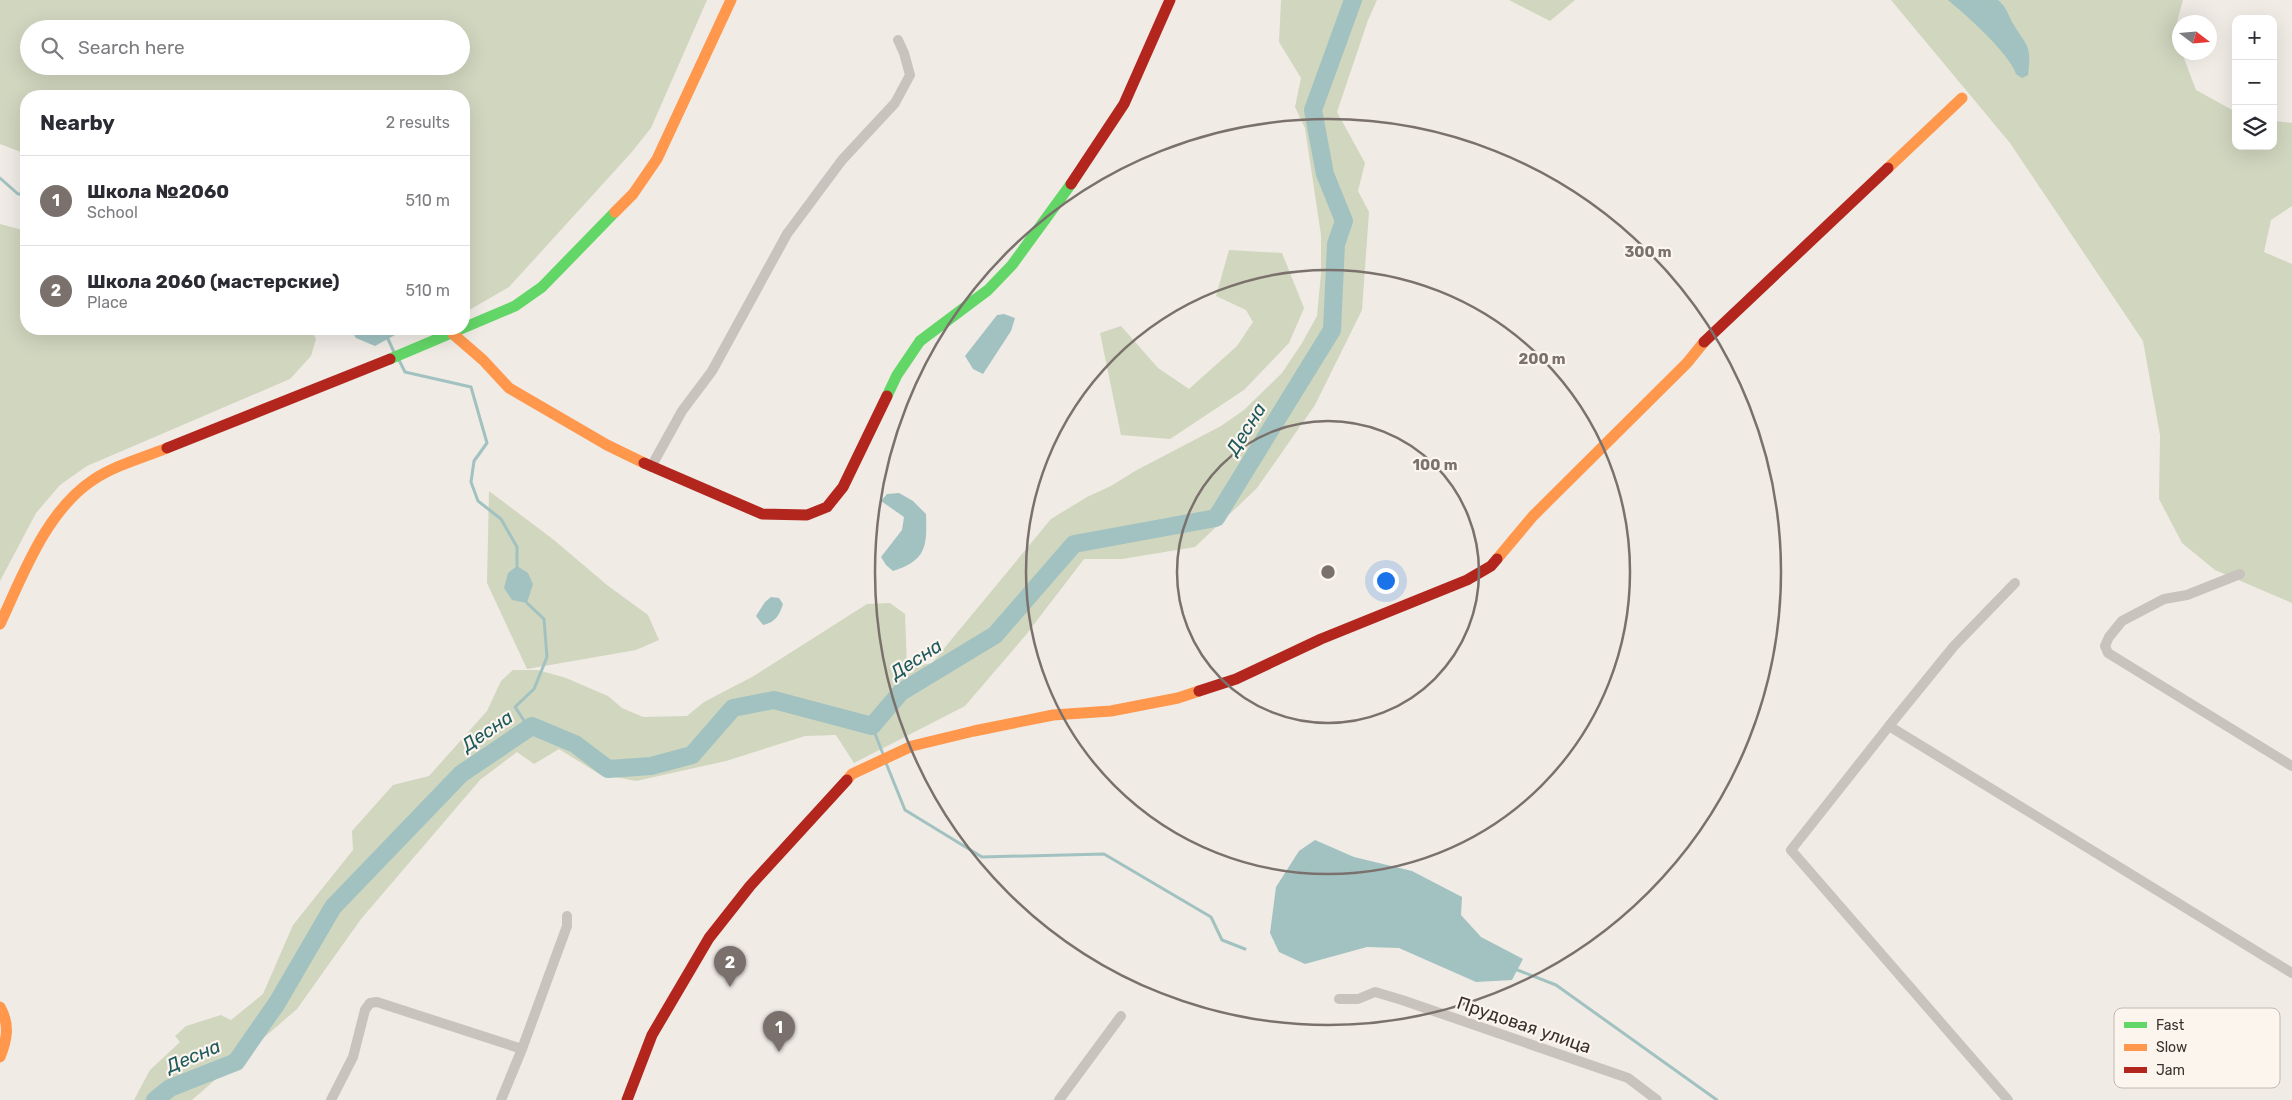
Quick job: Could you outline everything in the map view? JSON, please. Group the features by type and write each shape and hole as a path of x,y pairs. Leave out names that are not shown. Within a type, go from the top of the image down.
{"street":[{"path":"470,326 515,306 542,287 633,194 657,159 731,0"},
{"path":"454,335 483,360 509,388 584,432 651,467 762,514 807,515 827,507 844,487 897,374 920,341 988,290 1012,264 1082,168 1124,104 1170,0"},
{"path":"651,467 682,411 712,371 787,234 842,160 895,103 910,76 904,52 898,40"},
{"path":"627,1100 652,1035 709,938 750,886 852,774 912,746 1053,715 1110,711 1178,698 1236,679 1321,639 1467,580 1491,566 1533,516 1687,363 1707,338 1962,98"},
{"path":"0,624 24,573 53,523 68,503 87,484 110,471 451,335"},
{"path":"2240,574 2187,595 2164,600 2122,621 2109,637 2105,646 2108,654 2292,766"},
{"path":"2008,1100 1791,850 1954,646 2015,583"},
{"path":"1889,726 2292,973"},
{"path":"504,1099 567,926 567,916"},
{"name":"Прудовая улица","path":"1339,998 1358,999 1375,992 1628,1078 1657,1100"},
{"path":"331,1100 353,1057 365,1010 370,1003 378,1002 522,1048"},
{"path":"0,1007 4,1014 8,1032 0,1057"},
{"path":"1059,1100 1121,1016"}],"green space":[{"path":"0,0 707,0 651,128 631,153 509,287 470,309 470,90 20,90 20,152 0,144"},
{"path":"1281,0 1377,0 1368,20 1337,112 1365,163 1358,191 1369,212 1362,310 1315,405 1257,488 1195,547 1122,559 1084,559 1025,636 965,706 854,763 836,735 805,736 726,761 636,781 599,774 559,749 534,764 517,752 480,780 361,919 297,1009 192,1100 134,1100 150,1070 180,1042 175,1036 186,1026 221,1015 231,1020 263,994 293,925 353,850 352,831 393,785 429,776 487,711 501,681 513,670 538,670 566,678 608,696 622,708 643,717 687,716 704,702 752,677 867,604 890,603 905,614 907,668 932,663 1051,519 1087,497 1111,486 1135,471 1221,426 1244,410 1282,373 1302,343 1317,316 1321,274 1321,235 1305,128 1295,107 1301,78 1279,42"},
{"path":"1509,0 1575,0 1550,21"},
{"path":"1891,0 2183,0 2179,15 2172,15 2172,60 2185,60 2196,90 2232,110 2232,150 2277,150 2277,121 2292,123 2292,206 2271,220 2264,252 2292,264 2292,603 2215,570 2182,543 2159,499 2160,435 2143,341 2010,143"},
{"path":"0,224 20,229 20,335 314,335 316,339 311,356 290,379 87,466 60,485 36,513 0,581"},
{"path":"1229,250 1282,253 1304,308 1289,343 1244,390 1170,439 1121,435 1100,333 1121,326 1158,368 1189,389 1237,346 1253,322 1246,310 1216,296"},
{"path":"489,491 554,540 607,585 648,615 659,640 636,650 527,669 487,583"}],"water":[{"path":"1948,0 1998,0 2006,9 2026,44 2029,56 2028,75 2022,78 2016,74 1996,45"},
{"path":"1004,314 1015,318 1011,331 983,374 973,369 965,356 997,315"},
{"path":"354,335 395,335 375,346 356,338"},
{"path":"899,493 913,501 926,514 926,535 923,550 919,557 904,567 893,571 881,557 902,530 904,517 881,501 887,494"},
{"path":"517,566 528,573 533,584 527,603 512,600 504,588 508,573"},
{"path":"771,597 779,598 783,604 776,618 763,625 756,616 765,602"},
{"path":"1315,840 1354,857 1412,871 1462,897 1461,915 1481,937 1523,959 1512,980 1476,982 1399,948 1367,947 1305,964 1279,952 1270,933 1276,887 1299,851"}],"waterway":[{"name":"Десна","path":"155,1100 170,1088 236,1062 277,1003 333,907 461,774 532,726 575,744 608,769 651,766 692,755 733,708 774,700 872,726 901,692 995,635 1074,544 1216,518 1332,330 1336,244 1344,221 1325,174 1313,110 1353,0"},
{"path":"0,178 20,194"},
{"path":"388,339 394,352"},
{"path":"399,360 405,372 471,387 487,443 474,461 471,482 478,501 501,519 517,547 517,566"},
{"path":"527,603 544,619 547,657 534,689 515,707 529,728"},
{"path":"872,726 883,754"},
{"path":"886,763 905,810 982,857 1104,854 1211,917 1222,940 1245,949"},
{"path":"1515,969 1556,985 1717,1100"}],"traffic: fast":[{"path":"887,396 897,375 920,341 988,290 1012,265 1071,184"},
{"path":"470,325 515,306 542,287 615,212"},
{"path":"390,359 447,335"}],"traffic: slow":[{"path":"615,212 633,194 657,159 731,0"},
{"path":"1888,168 1962,98"},
{"path":"454,335 483,360 509,388 607,445 644,463"},
{"path":"1497,559 1533,516 1687,363 1704,342"},
{"path":"0,624 27,565 49,526 76,493 110,470 167,448"},
{"path":"847,780 852,774 912,746 1053,715 1111,711 1178,698 1199,691"},
{"path":"0,1007 6,1026 0,1057"}],"traffic: jam":[{"path":"1071,184 1124,104 1170,0"},
{"path":"1704,342 1888,168"},
{"path":"167,448 390,359"},
{"path":"644,463 762,514 807,515 827,507 843,487 887,396"},
{"path":"1199,691 1236,679 1321,639 1467,580 1491,566 1497,559"},
{"path":"627,1100 652,1035 709,938 750,886 847,780"}],"place":[{"name":"Школа 2060 (мастерские)","path":"730,987"},
{"name":"Школа №2060","path":"779,1052"}]}
